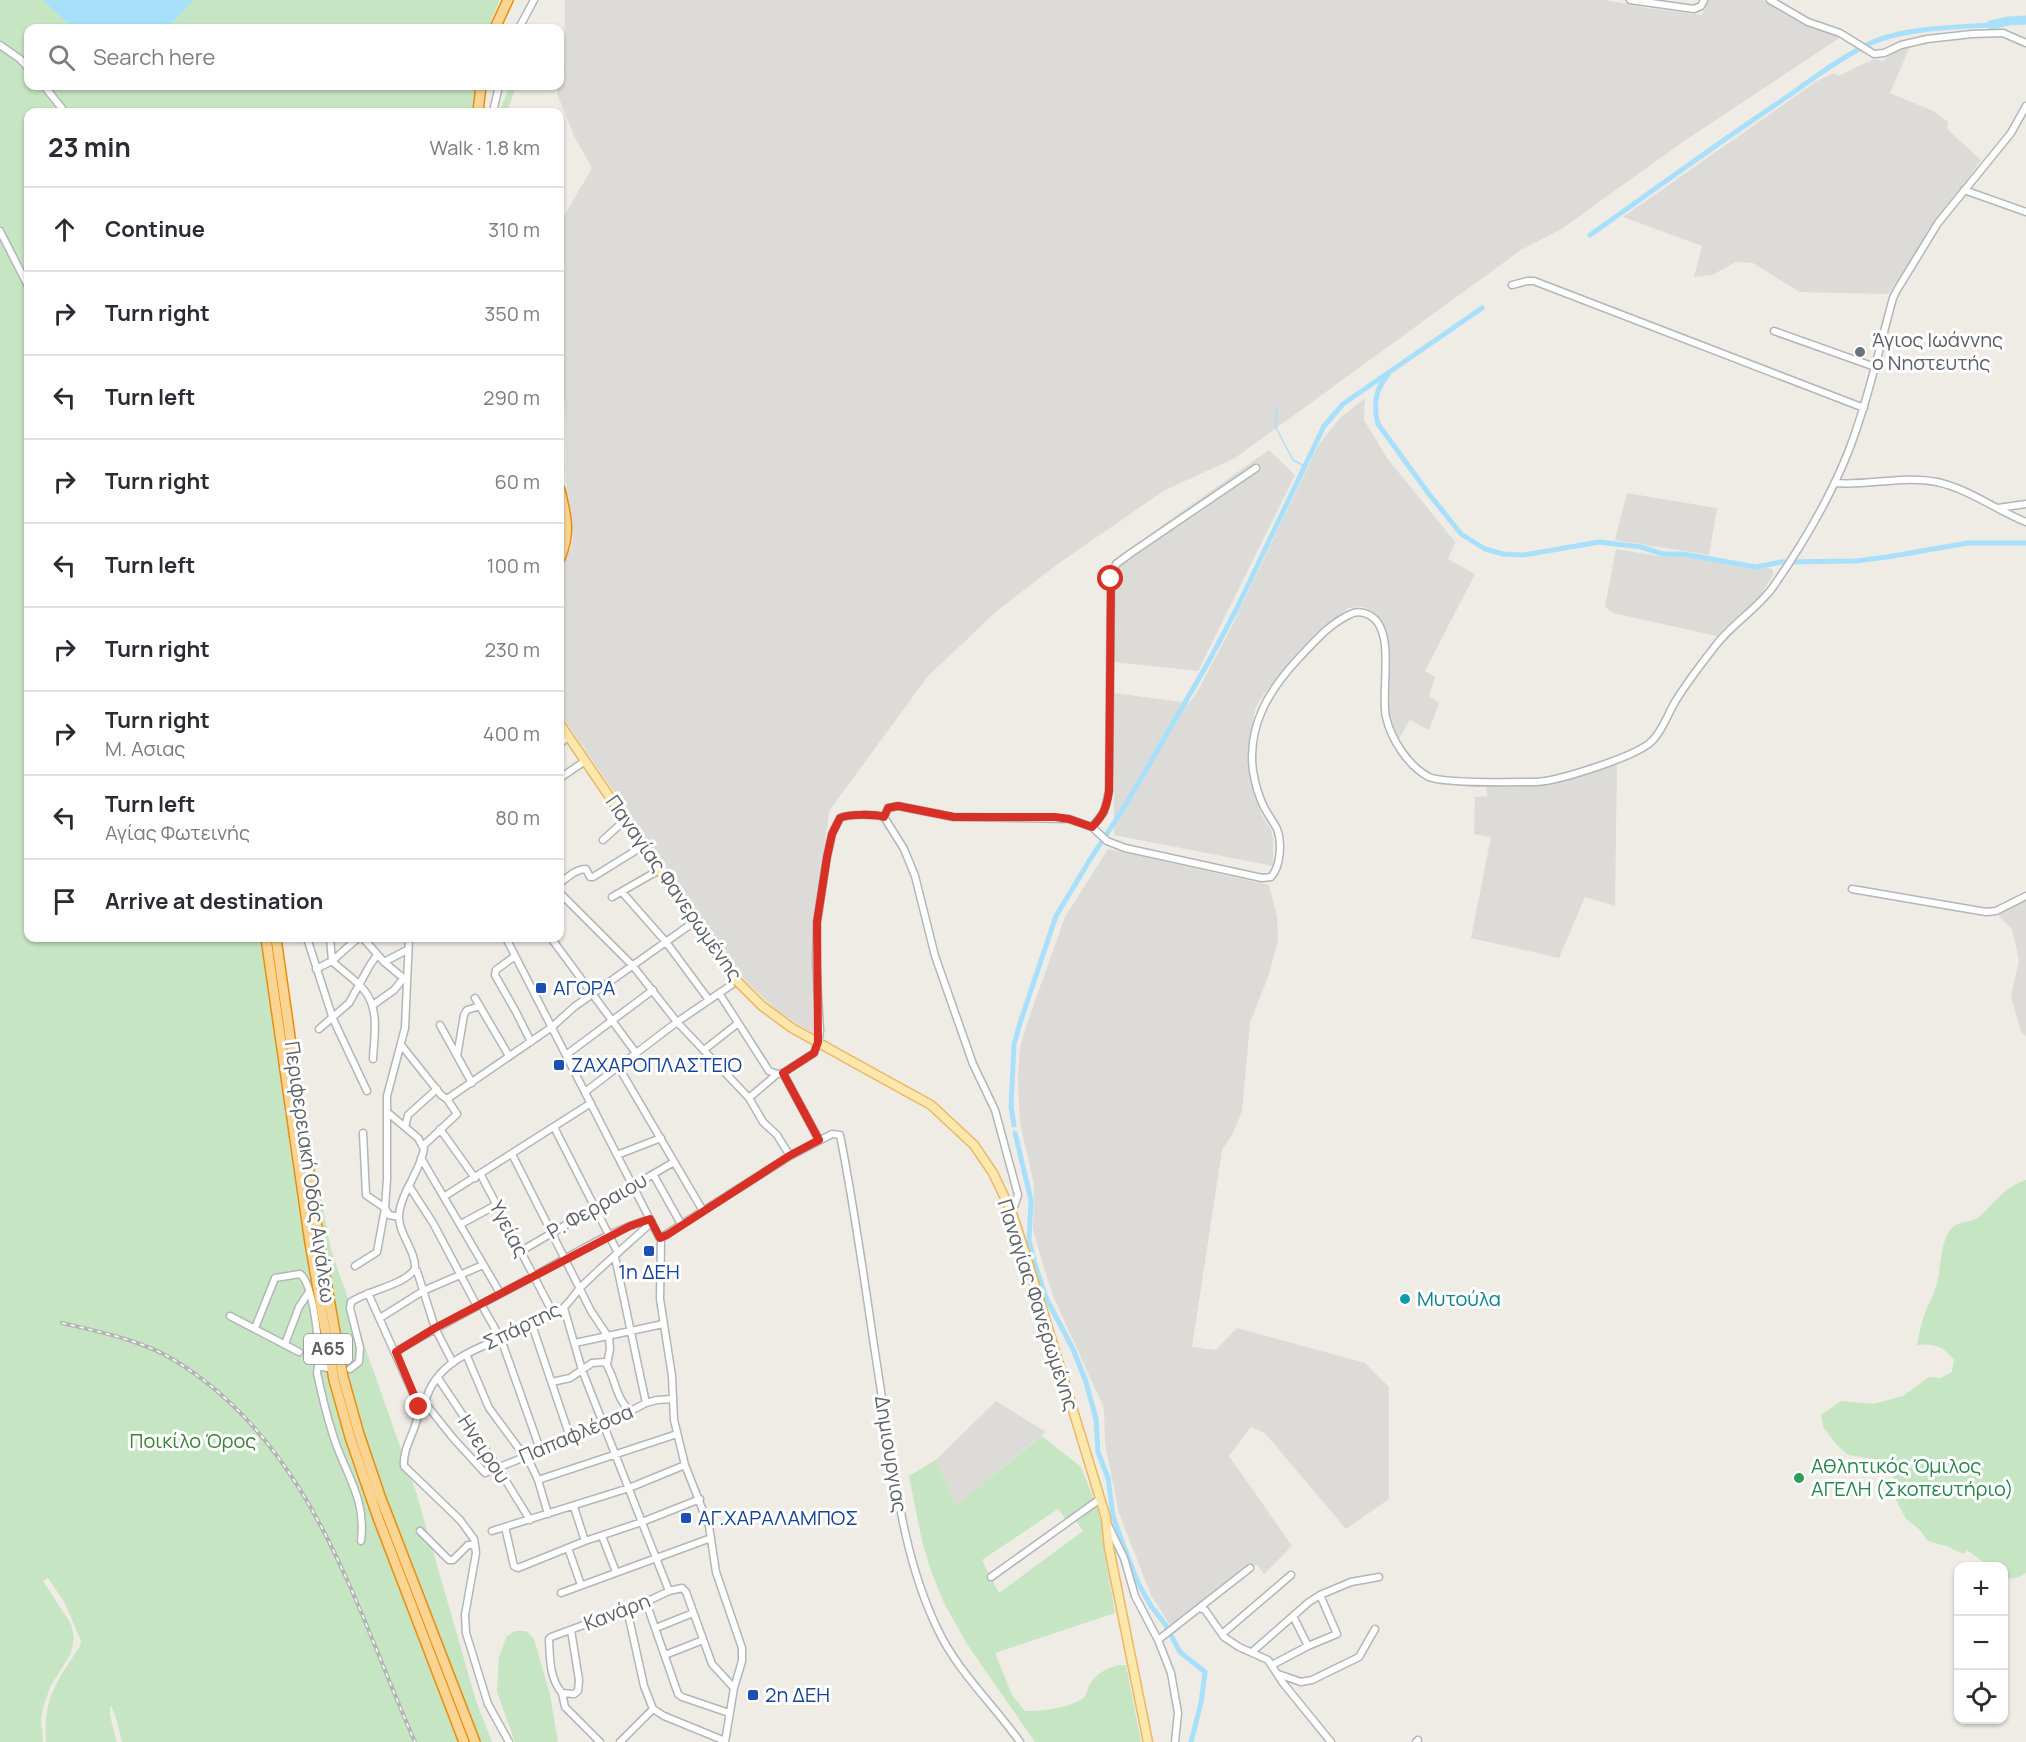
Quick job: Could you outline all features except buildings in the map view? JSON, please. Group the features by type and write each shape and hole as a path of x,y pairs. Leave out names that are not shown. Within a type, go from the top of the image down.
{"highway":[{"path":"497,24 508,0"},
{"path":"478,108 481,90"},
{"path":"564,512 567,529 564,548"},
{"name":"Περιφερειακή Οδός Αιγάλεω","path":"267,942 306,1220 334,1380 350,1437 375,1509 464,1742"},
{"name":"Περιφερειακή Οδός Αιγάλεω","path":"277,942 319,1242 345,1387 387,1515 475,1742"}],"main road":[{"name":"Παναγίας Φανερωμένης","path":"564,730 694,922 737,981 762,1006 792,1028 931,1105 965,1135 984,1158 1012,1213 1107,1522 1109,1548 1148,1742"}],"street":[{"path":"521,24 534,0"},
{"path":"1630,0 1694,9 1701,6 1704,0"},
{"path":"1770,0 1808,22 1833,30 1870,53 1884,53 1901,45 1927,39 1972,34 2003,33 2026,43"},
{"path":"0,45 24,64"},
{"path":"47,90 62,108"},
{"path":"494,108 498,90"},
{"path":"884,817 888,808 898,806 954,817 1069,819 1092,827 1104,839 1125,848 1196,865 1262,878 1271,877 1277,868 1279,834 1260,798 1253,771 1253,745 1258,717 1273,688 1293,664 1329,628 1355,612 1365,613 1374,618 1383,637 1386,651 1384,699 1386,716 1395,741 1414,765 1429,777 1440,780 1543,782 1636,752 1652,741 1719,641 1770,591 1790,562 1835,483 1864,408 1897,290 1938,223 2010,133 2026,106"},
{"path":"1964,190 2026,212"},
{"path":"0,231 24,278"},
{"path":"1512,285 1533,281 1864,408"},
{"path":"1774,331 1875,367"},
{"path":"1092,827 1104,812 1109,791 1110,612 1113,568 1131,553 1256,468"},
{"path":"1835,483 1858,485 1894,480 1936,482 1958,488 2026,522"},
{"path":"1998,508 2026,504"},
{"path":"564,740 568,736"},
{"path":"564,774 585,761"},
{"path":"749,1098 780,1074 814,1053 818,1042 820,1031 817,929 827,857 835,825 840,818 848,815 874,814 884,817 904,849 915,876 935,956 973,1064 995,1110 1018,1195 1012,1213"},
{"path":"603,840 625,820"},
{"path":"564,881 583,869 586,869 593,877 643,846"},
{"path":"612,897 659,870"},
{"path":"1852,889 1986,912 1996,912 2026,896"},
{"path":"622,892 666,942 709,1000"},
{"path":"564,897 633,966 677,1022 749,1098 763,1122 777,1135 789,1156"},
{"path":"447,1099 552,1027 557,1020 592,994 694,922"},
{"path":"309,942 333,1019 367,1091"},
{"path":"331,942 333,961 367,994 372,1005 375,1025 373,1059"},
{"path":"316,969 333,961 354,942"},
{"path":"366,942 384,962 405,980"},
{"path":"355,1266 377,1252 386,1208 388,1089 402,1046 405,1028 405,980 408,942"},
{"path":"508,942 662,1245 660,1299 674,1387 672,1399 677,1434 685,1465 700,1499 711,1538 716,1572 742,1648 742,1661 734,1688 725,1741 664,1716 653,1709 640,1668 627,1609"},
{"path":"554,942 636,1053"},
{"path":"384,962 407,950"},
{"path":"319,1029 350,1003 377,955"},
{"path":"515,956 496,969 495,974 531,1042"},
{"path":"372,1005 405,980"},
{"path":"585,1092 677,1022 737,981"},
{"path":"567,1055 653,990"},
{"path":"660,1238 789,1156 819,1140 780,1074 769,1071 719,993"},
{"path":"476,998 509,1056"},
{"path":"457,1056 464,1015 467,1010 480,1006"},
{"path":"704,1050 737,1024"},
{"path":"440,1025 472,1083"},
{"path":"402,1046 458,1114 423,1146 421,1158 401,1205 399,1218 414,1257 414,1269 417,1271 435,1328 453,1363"},
{"path":"618,1066 704,1211"},
{"path":"405,1127 408,1114 436,1089"},
{"path":"445,1196 591,1102"},
{"path":"387,1112 423,1146"},
{"path":"554,1127 617,1255 646,1403"},
{"name":"Υγείας","path":"440,1129 478,1176 496,1205 554,1315"},
{"path":"363,1133 366,1195 386,1208 389,1215 399,1218"},
{"name":"Δημιουργιας","path":"819,1140 835,1133 840,1135 893,1470 912,1564 938,1630 951,1652 1020,1742"},
{"path":"617,1155 661,1138"},
{"path":"512,1154 610,1342 607,1364 615,1380 619,1397 631,1411"},
{"path":"421,1158 500,1293"},
{"name":"Ρ. Φερραιου","path":"521,1251 674,1162"},
{"path":"654,1174 681,1224"},
{"path":"409,1186 433,1223 459,1274 501,1339 540,1449"},
{"path":"461,1224 496,1205"},
{"path":"396,1352 435,1328 608,1236 651,1221"},
{"name":"Σπάρτης","path":"482,1471 427,1407 426,1400 438,1378 466,1354 554,1315 564,1308 580,1288 651,1221"},
{"path":"380,1318 423,1291 483,1265"},
{"path":"350,1369 359,1362 361,1354 350,1306 354,1300 405,1278 414,1269"},
{"path":"255,1328 275,1278 300,1274 306,1280 320,1354 318,1378 336,1444 361,1506 363,1522 361,1541"},
{"path":"285,1344 299,1307 309,1292"},
{"path":"368,1293 419,1407 404,1466 472,1534 476,1553 465,1615 466,1633 488,1704 509,1742"},
{"path":"564,1308 582,1370 669,1591"},
{"path":"230,1316 299,1352"},
{"path":"575,1343 663,1324"},
{"path":"532,1325 570,1437"},
{"path":"466,1354 489,1408 525,1456 538,1480 548,1514"},
{"path":"552,1382 570,1378 592,1363 601,1361 607,1364"},
{"path":"318,1366 328,1368"},
{"name":"Ηνειρου","path":"438,1378 530,1520"},
{"name":"Παπαφλέσσα","path":"482,1471 488,1473 540,1449 603,1425 646,1403 672,1399"},
{"path":"538,1480 677,1434"},
{"path":"492,1531 574,1507 685,1465"},
{"path":"505,1527 516,1568 700,1499"},
{"path":"990,1576 1100,1499"},
{"path":"574,1507 585,1541"},
{"path":"1107,1522 1124,1558 1135,1596 1158,1640 1171,1673 1178,1713 1175,1742"},
{"path":"420,1531 451,1561 468,1545 475,1545"},
{"path":"603,1536 616,1572"},
{"path":"561,1593 711,1538"},
{"path":"568,1548 581,1585"},
{"path":"1158,1640 1250,1568"},
{"path":"1222,1634 1291,1575"},
{"path":"1252,1652 1320,1595 1351,1581 1379,1577"},
{"name":"Κανάρη","path":"562,1693 553,1678 549,1639 669,1591 682,1588 686,1592 693,1613"},
{"path":"1272,1665 1337,1634 1320,1595"},
{"path":"646,1602 678,1694 729,1713"},
{"path":"1199,1608 1205,1610 1222,1634 1239,1647 1268,1660 1287,1688 1331,1742"},
{"path":"656,1628 693,1613 712,1664 734,1688"},
{"path":"1293,1616 1308,1646"},
{"path":"1277,1673 1307,1682 1336,1667 1354,1661 1359,1657 1375,1629"},
{"path":"571,1630 579,1680 578,1690 574,1694 562,1693 565,1707 600,1742"},
{"path":"665,1655 703,1640"},
{"path":"1287,1688 1288,1682 1293,1679"},
{"path":"620,1742 653,1709"}],"shaded area":[{"path":"565,0 1605,0 1702,15 1708,0 1763,0 1804,23 1841,37 1684,141 1563,228 1521,250 1235,458 1165,490 1059,563 998,610 928,676 829,811 812,947 814,1034 779,1012 735,969 564,719 564,561 571,548 573,537 567,498 564,395 564,216 592,168 575,138 558,96 557,90 564,90"},
{"path":"1911,44 1890,93 1933,111 1948,122 1947,129 1981,160 1888,294 1800,292 1753,263 1736,262 1712,275 1694,277 1702,246 1623,217 1817,81 1834,73 1838,76 1874,59 1884,61 1889,53"},
{"path":"1365,398 1364,420 1387,458 1455,542 1448,559 1475,574 1425,671 1435,677 1429,696 1439,703 1429,730 1410,720 1398,740 1388,710 1389,657 1385,633 1376,614 1364,607 1348,608 1317,633 1295,656 1263,695 1255,709 1249,744 1250,775 1261,814 1271,829 1273,866 1114,835 1114,693 1189,703 1228,634 1319,444 1340,418"},
{"path":"1269,450 1295,475 1198,671 1114,662 1112,561"},
{"path":"1627,493 1717,508 1709,555 1615,540"},
{"path":"1616,549 1664,557 1668,554 1682,555 1772,569 1774,574 1759,597 1717,636 1613,613 1605,607"},
{"path":"1617,760 1615,906 1585,897 1559,958 1471,938 1491,837 1474,834 1475,797 1487,796 1486,784 1537,784"},
{"path":"1108,849 1269,885 1277,917 1278,940 1269,974 1250,1023 1242,1111 1232,1135 1222,1150 1192,1347 1216,1350 1237,1328 1365,1363 1389,1387 1389,1499 1346,1529 1265,1433 1251,1427 1229,1456 1292,1546 1264,1574 1257,1564 1175,1633 1151,1595 1119,1513 1105,1443 1104,1408 1054,1298 1043,1265 1033,1229 1034,1184 1020,1123 1018,1079 1020,1047 1030,1015 1065,917"},
{"path":"2026,899 2026,1036 2021,1032 2011,996 2019,960 2012,929 1998,915"},
{"path":"996,1401 1046,1432 956,1505 936,1460"}],"green space":[{"name":"Ποικίλο Όρος","path":"0,0 500,0 490,24 24,24 24,90 476,90 473,108 24,108 24,942 275,942 289,1033 331,1250 416,1492 476,1701 492,1742 122,1742 116,1717 110,1705 110,1716 117,1742 46,1742 49,1701 58,1680 81,1641 65,1603 48,1578 43,1581 71,1624 74,1637 71,1653 50,1687 43,1708 41,1719 43,1742 0,1742"},
{"path":"508,90 515,90 508,108 501,108"},
{"path":"2026,1180 2026,1573 2009,1578 2008,1562 1984,1562 1967,1550 1964,1554 1928,1541 1919,1529 1906,1519 1892,1492 1894,1468 1880,1460 1848,1455 1823,1427 1821,1415 1841,1401 1873,1404 1903,1396 1929,1377 1941,1378 1952,1372 1954,1360 1946,1351 1934,1345 1917,1345 1920,1329 1937,1283 1945,1240 1954,1226 1976,1219 2018,1183"},
{"path":"1042,1436 1081,1467 1103,1527 1103,1544 1115,1613 995,1653 1012,1695 1025,1711 1047,1710 1080,1701 1090,1684 1101,1672 1126,1665 1141,1742 1035,1742 967,1644 944,1603 922,1541 909,1476 936,1460 956,1505","holes":["1058,1509 1068,1522 1074,1518 1083,1531 999,1593 982,1560"]},
{"path":"515,1631 526,1631 534,1639 550,1695 558,1742 515,1742 497,1692 499,1657 507,1636"}],"water":[{"path":"43,0 193,0 172,24 69,24"}],"waterway":[{"path":"1991,25 2026,20"},
{"path":"1590,235 1733,134 1861,48 1886,37 1915,31 1991,25"},
{"path":"1014,1125 1011,1107 1014,1044 1056,916 1125,806 1209,661 1237,608 1324,426 1343,404 1482,308"},
{"path":"1388,375 1380,386 1376,398 1378,424 1461,534 1485,549 1503,554 1524,555 1599,542 1756,567 1781,562 1856,561 1968,543 2026,543"},
{"path":"1277,407 1275,426 1293,460 1304,466"},
{"path":"1015,1133 1031,1200 1029,1240 1035,1264 1046,1298 1073,1349 1086,1382 1096,1419 1098,1452 1108,1478 1113,1516 1138,1583 1151,1606 1165,1624 1180,1652 1205,1672 1201,1703 1191,1742"}],"railway":[{"path":"62,1323 134,1342 174,1360 221,1395 261,1436 295,1481 323,1531 348,1583 415,1742"}],"place":[{"name":"Άγιος Ιωάννης ο Νηστευτής","path":"1860,352"},
{"name":"ΑΓΟΡΑ","path":"541,988"},
{"name":"ΖΑΧΑΡΟΠΛΑΣΤΕΙΟ","path":"559,1065"},
{"name":"1η ΔΕΗ","path":"649,1251"},
{"name":"Μυτούλα","path":"1405,1299"},
{"name":"Αθλητικός Όμιλος ΑΓΕΛΗ (Σκοπευτήριο)","path":"1799,1478"},
{"name":"ΑΓ.ΧΑΡΑΛΑΜΠΟΣ","path":"686,1518"},
{"name":"2η ΔΕΗ","path":"753,1695"}],"route":[{"path":"419,1407 396,1352 500,1293 630,1226 650,1219 660,1238 667,1235 789,1156 819,1140 783,1073 814,1053 818,1042 820,1031 816,961 817,922 832,834 840,818 848,815 874,814 884,817 888,808 898,806 954,817 1055,817 1092,827 1100,819 1108,802 1109,791 1111,579"}]}
